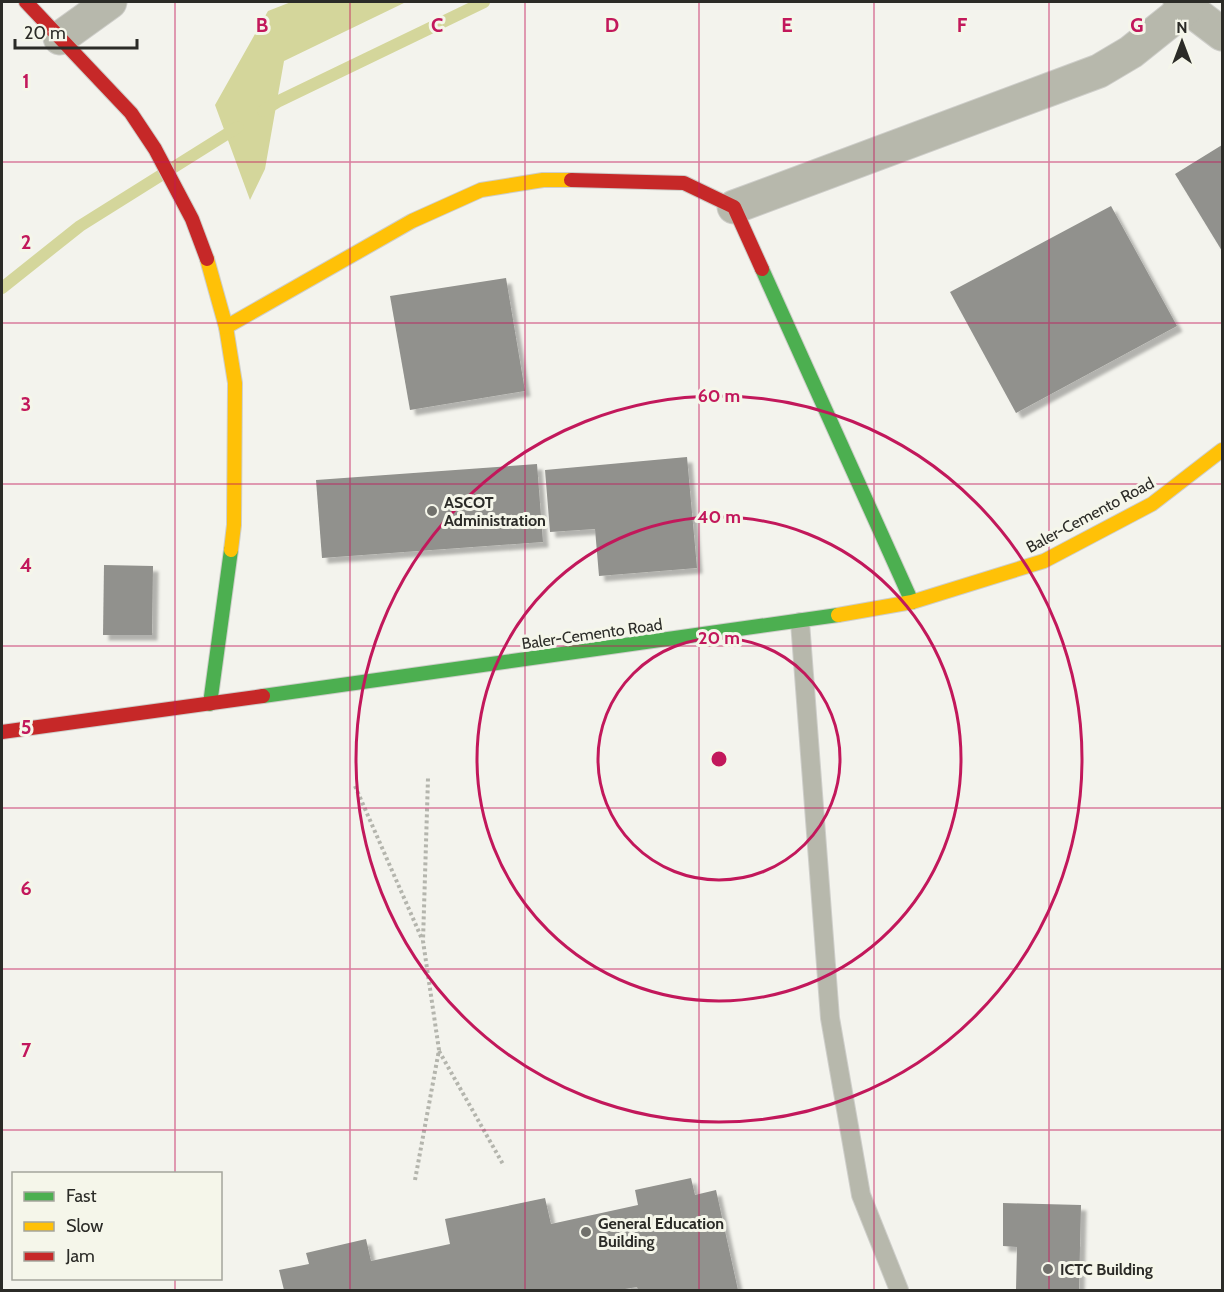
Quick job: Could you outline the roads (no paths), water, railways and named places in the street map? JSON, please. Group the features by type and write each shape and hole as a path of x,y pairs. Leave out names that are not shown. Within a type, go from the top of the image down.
{"street":[{"path":"26,2 131,113 155,149 192,219 212,272 226,327 235,383 236,426 234,525 210,704"},
{"path":"60,38 110,2"},
{"path":"734,207 1099,71 1131,52 1183,5 1222,34"},
{"path":"226,327 412,221 481,190 543,180 684,183 734,207 912,602"},
{"name":"Baler-Cemento Road","path":"2,732 800,622 912,602 1044,561 1152,504 1222,450"}],"lane":[{"path":"800,622 830,1018 861,1195 899,1290"}],"waterway":[{"path":"263,111 279,101 484,2"},
{"path":"2,288 80,226 238,127"}],"place":[{"name":"ASCOT Administration","path":"432,511"},
{"name":"General Education Building","path":"586,1232"},
{"name":"ICTC Building","path":"1048,1269"}]}
